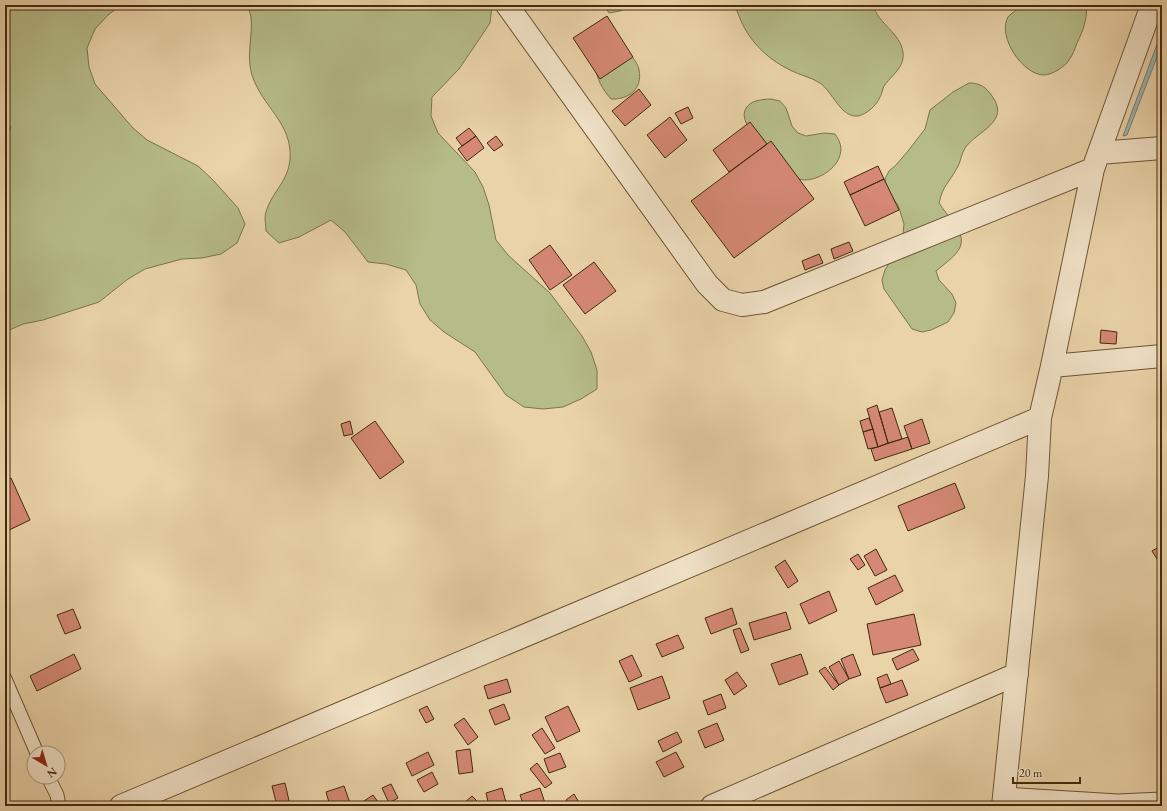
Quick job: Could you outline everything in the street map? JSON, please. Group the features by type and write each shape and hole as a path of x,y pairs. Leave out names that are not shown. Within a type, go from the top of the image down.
{"street":[{"path":"507,5 707,284 723,300 742,305 764,302 1096,161 1162,148"},
{"path":"1004,800 1037,476 1040,418 1096,161 1152,5"},
{"path":"1052,366 1162,356"},
{"path":"121,806 1040,418"},
{"path":"712,806 1017,674"}],"lane":[{"path":"5,679 34,745"},
{"path":"52,785 57,795 59,806"},
{"path":"1004,800 1118,801 1162,798"}],"green space":[{"path":"5,5 121,5 108,15 95,29 87,48 89,67 95,84 133,128 147,140 198,166 213,180 238,208 245,224 237,243 221,254 202,258 182,259 145,269 128,279 99,302 43,320 23,324 5,332 5,143 11,127 5,118"},
{"path":"248,5 492,5 490,23 459,69 432,97 431,116 438,133 475,172 483,187 489,205 496,240 508,255 550,293 582,336 591,352 597,370 597,389 581,399 563,407 543,409 524,407 506,395 475,352 444,332 430,320 420,304 416,285 406,270 386,264 368,262 345,232 331,220 299,237 279,243 266,231 265,219 268,205 289,168 290,147 282,125 263,97 252,75 250,68 251,17"},
{"path":"604,5 633,5 620,11 609,13"},
{"path":"734,5 789,5 798,9 807,9 812,5 873,5 880,18 894,34 901,46 903,53 902,63 884,86 881,96 874,106 861,115 852,115 842,109 820,83 783,66 758,47 748,34"},
{"path":"1022,5 1086,5 1084,24 1074,52 1067,63 1058,70 1046,75 1036,73 1028,69 1014,54 1006,34 1006,25 1008,17"},
{"path":"630,54 636,62 638,68 640,77 639,83 633,92 623,98 611,99 600,84 595,66"},
{"path":"969,83 980,85 987,90 997,105 997,113 995,119 990,125 965,148 958,166 944,188 939,203 957,228 961,236 961,242 960,248 951,259 936,271 939,280 952,294 956,303 954,313 948,322 931,330 922,332 912,329 884,289 882,280 885,270 896,252 903,234 904,224 898,205 886,189 885,179 889,171 908,151 925,129 930,110 953,92"},
{"path":"771,99 780,101 786,108 792,126 798,133 806,136 824,133 835,134 839,141 841,151 837,162 833,167 816,178 803,180 797,178 789,172 770,148 752,133 744,116 747,106 753,102"}],"water":[{"path":"1162,31 1162,44 1127,135 1123,136"}],"building":[{"path":"607,16 633,57 600,79 573,38"},
{"path":"639,89 651,105 625,126 612,111"},
{"path":"688,107 693,118 681,124 675,113"},
{"path":"670,117 687,140 665,158 647,135"},
{"path":"750,122 767,144 729,172 713,150"},
{"path":"469,128 476,136 462,146 456,138"},
{"path":"476,136 484,148 467,161 458,149"},
{"path":"496,136 503,145 494,151 487,143"},
{"path":"771,141 814,199 734,258 691,201"},
{"path":"878,166 884,179 850,195 844,182"},
{"path":"884,179 899,210 865,226 850,195"},
{"path":"849,242 853,251 834,259 831,249"},
{"path":"550,245 572,275 550,290 529,260"},
{"path":"819,254 823,263 805,270 802,261"},
{"path":"594,262 616,291 585,314 563,285"},
{"path":"1101,330 1117,332 1116,344 1100,343"},
{"path":"877,405 888,443 878,447 867,409"},
{"path":"892,408 902,439 888,443 879,412"},
{"path":"869,418 873,429 863,432 860,421"},
{"path":"922,419 930,443 912,449 904,426"},
{"path":"350,421 353,434 344,436 341,424"},
{"path":"375,421 404,462 380,479 351,438"},
{"path":"873,429 878,447 868,449 863,432"},
{"path":"908,437 912,449 875,461 871,449"},
{"path":"11,478 30,520 5,532 5,481"},
{"path":"955,483 965,508 908,531 898,506"},
{"path":"1162,545 1162,567 1152,551"},
{"path":"876,549 887,570 875,576 864,556"},
{"path":"858,554 865,565 858,570 850,559"},
{"path":"785,560 798,581 788,588 775,567"},
{"path":"895,575 903,591 876,605 868,588"},
{"path":"829,591 837,611 809,624 800,604"},
{"path":"732,608 737,624 711,634 705,618"},
{"path":"73,609 81,628 65,634 57,615"},
{"path":"786,612 791,629 754,640 749,623"},
{"path":"914,614 921,645 873,655 867,624"},
{"path":"740,628 749,650 741,653 733,630"},
{"path":"678,635 684,648 662,657 656,644"},
{"path":"913,649 919,660 897,670 892,659"},
{"path":"74,654 81,669 37,691 30,676"},
{"path":"801,654 808,674 779,685 771,664"},
{"path":"853,654 861,675 849,679 841,659"},
{"path":"632,655 642,676 629,682 619,661"},
{"path":"839,661 849,679 839,685 829,667"},
{"path":"825,667 839,685 833,690 819,671"},
{"path":"737,672 747,686 734,695 725,680"},
{"path":"887,674 891,684 880,688 877,678"},
{"path":"662,676 670,698 638,710 630,688"},
{"path":"507,679 511,692 488,699 484,686"},
{"path":"902,680 908,695 886,703 880,688"},
{"path":"721,694 726,708 708,715 703,701"},
{"path":"504,704 510,719 495,725 489,710"},
{"path":"427,706 434,719 426,723 419,710"},
{"path":"568,706 580,731 557,742 545,717"},
{"path":"464,718 478,737 468,745 454,725"},
{"path":"717,723 724,740 705,748 698,731"},
{"path":"542,728 555,748 545,754 532,735"},
{"path":"677,732 682,742 663,752 658,741"},
{"path":"470,749 473,772 459,774 456,751"},
{"path":"428,752 434,765 412,776 406,763"},
{"path":"676,752 684,767 664,777 656,762"},
{"path":"560,753 566,767 549,773 544,759"},
{"path":"537,763 552,783 545,788 530,769"},
{"path":"432,772 438,784 424,792 417,780"},
{"path":"285,783 290,805 277,806 272,786"},
{"path":"391,784 398,798 389,803 382,788"},
{"path":"344,786 351,806 330,806 326,792"},
{"path":"502,788 507,806 489,806 486,793"},
{"path":"540,788 546,806 524,806 520,795"},
{"path":"574,794 581,806 570,806 566,800"},
{"path":"373,795 381,806 368,806 364,801"},
{"path":"472,796 482,806 465,806 463,804"}]}
